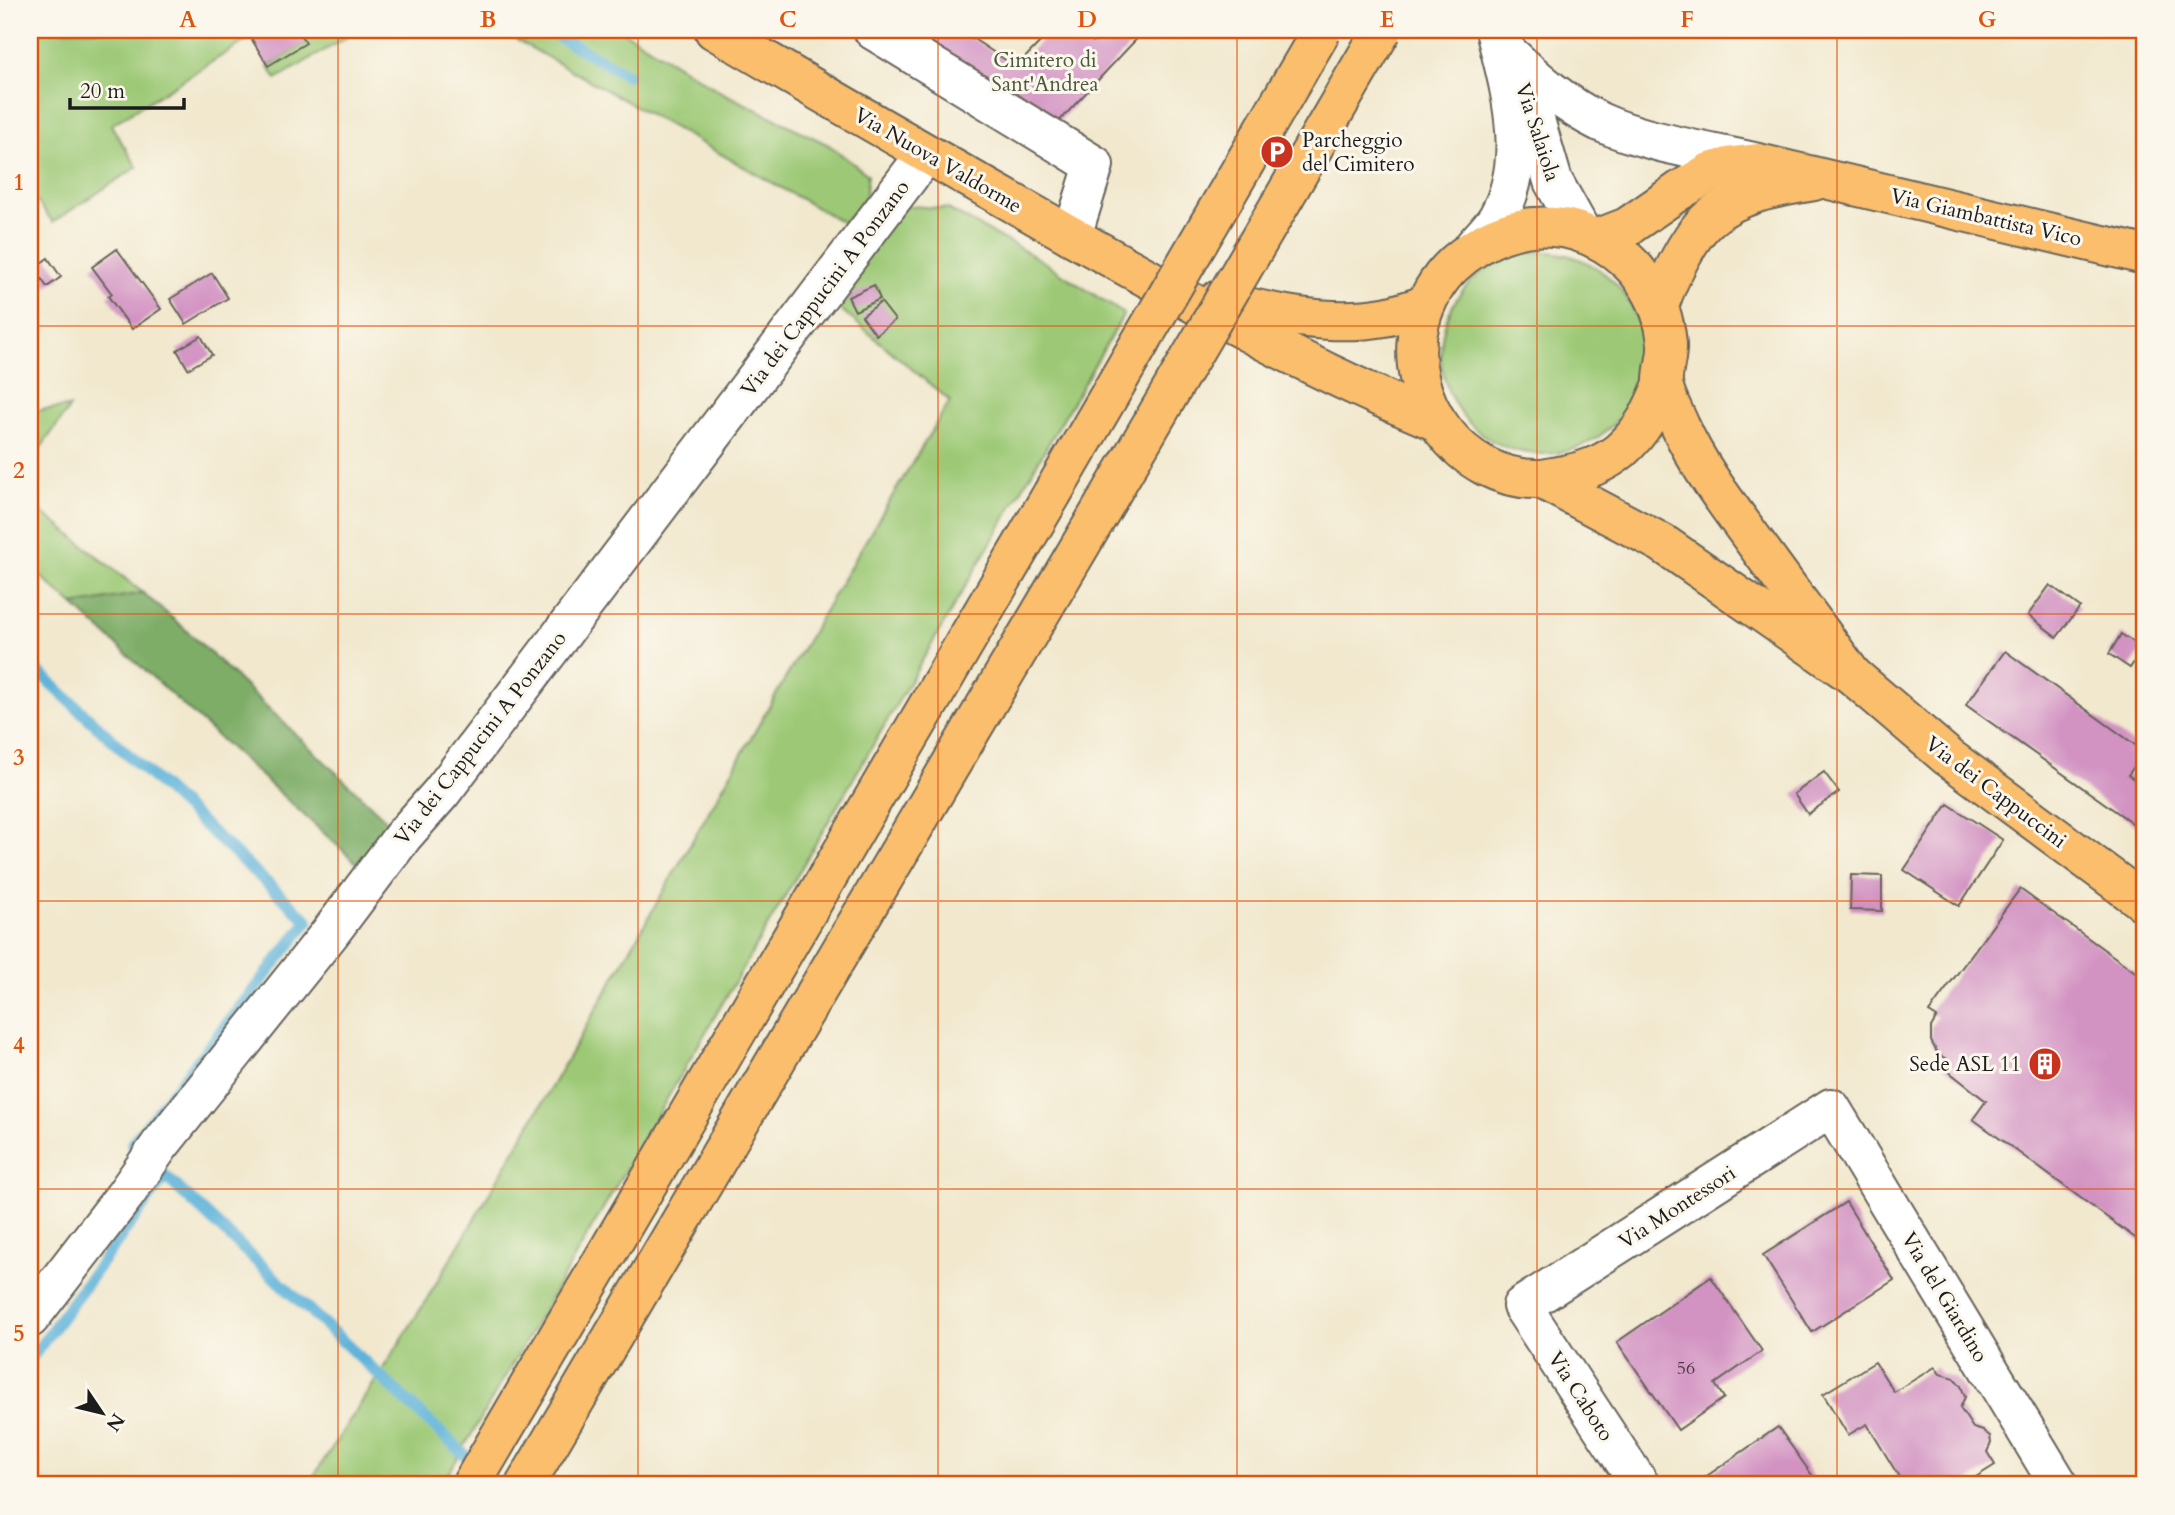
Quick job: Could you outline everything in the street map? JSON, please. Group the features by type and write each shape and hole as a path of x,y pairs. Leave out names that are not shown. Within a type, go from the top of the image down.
{"main road":[{"name":"Via Nuova Valdorme","path":"713,30 1164,288 1338,378 1435,421"},
{"path":"471,1485 1322,30"},
{"path":"526,1485 1382,30"},
{"name":"Via Giambattista Vico","path":"1589,236 1627,227 1710,172 1758,163 2145,255"},
{"name":"Via Giambattista Vico","path":"1659,306 1674,270 1710,217 1741,199 1777,187 1826,179"},
{"name":"Via dei Cappuccini","path":"1527,227 1555,227 1589,236 1622,256 1644,279 1659,306 1667,344 1663,384 1647,422 1619,452 1582,472 1541,479 1518,477 1496,470 1457,446 1435,421 1423,393 1416,364 1417,334 1425,305 1445,272 1474,246 1499,234 1527,227"},
{"name":"Via Nuova Valdorme","path":"1164,288 1275,314 1338,320 1384,317 1425,305"},
{"name":"Via dei Cappuccini","path":"1663,384 1703,470 1852,675"},
{"name":"Via dei Cappuccini","path":"1541,479 1662,542 1852,675 1948,757 2145,903"}],"street":[{"path":"873,30 1094,165 1072,236"},
{"path":"1500,38 1546,88 1601,122 1631,133 1758,163"},
{"name":"Via Salaiola","path":"1500,38 1525,85 1553,181 1589,236"},
{"name":"Via Salaiola","path":"1474,246 1497,219 1508,195 1517,136 1500,38"},
{"name":"Via dei Cappucini A Ponzano","path":"30,1318 160,1145 330,933 403,836 441,793 926,154"},
{"name":"Via Montessori","path":"1522,1306 1831,1108"},
{"name":"Via del Giardino","path":"1831,1108 2059,1485"},
{"name":"Via Caboto","path":"1522,1306 1640,1485"}],"green space":[{"path":"30,30 263,30 111,125 137,167 53,222 30,193"},
{"path":"297,30 359,30 276,79 268,66 305,43"},
{"path":"499,30 621,30 723,93 829,145 868,175 865,199 844,223"},
{"path":"899,205 948,209 1036,257 1124,314 442,1485 308,1485 419,1312 499,1177 819,621 950,401 821,293"},
{"path":"1542,252 1562,254 1580,260 1598,269 1613,282 1626,297 1635,315 1641,333 1641,373 1635,391 1626,409 1613,424 1598,437 1580,446 1562,452 1542,454 1522,452 1504,446 1486,437 1471,424 1458,409 1449,391 1443,373 1441,353 1443,333 1449,315 1458,297 1471,282 1486,269 1504,260 1522,254"},
{"path":"70,407 30,463 30,411"},
{"path":"30,499 36,507 143,593 73,605 30,567"},
{"path":"143,593 185,629 403,836 372,877 73,605"}],"building":[{"path":"263,30 297,30 306,43 268,66 251,38"},
{"name":"Cimitero di Sant'Andrea","path":"895,30 960,30 1016,67 1042,40 1036,30 1087,30 1093,41 1104,30 1145,30 1052,129"},
{"path":"117,249 161,309 132,329 108,296 112,294 92,267"},
{"path":"48,258 61,277 47,287 34,268"},
{"path":"212,273 228,298 186,324 170,299"},
{"path":"874,285 880,299 855,311 848,297"},
{"path":"881,302 895,320 876,335 862,316"},
{"path":"201,336 212,355 188,369 177,350"},
{"path":"2050,585 2080,607 2057,637 2028,615"},
{"path":"2121,634 2143,648 2130,668 2109,654"},
{"path":"2005,651 2145,752 2128,775 2145,787 2145,832 1966,705"},
{"path":"1824,772 1839,792 1808,814 1794,794"},
{"path":"1948,804 2003,840 1959,906 1904,870"},
{"path":"1851,875 1882,876 1882,911 1850,910"},
{"name":"Sede ASL 11","path":"2020,889 2145,979 2145,1240 2142,1243 1973,1119 1986,1101 1943,1067 1948,1060 1938,1054 1931,1041 1931,1027 1937,1017 1929,1012"},
{"path":"1846,1202 1894,1280 1812,1332 1763,1255"},
{"path":"1711,1277 1762,1351 1715,1384 1724,1398 1678,1430 1617,1342"},
{"path":"1875,1362 1894,1392 1935,1367 1940,1374 1954,1378 1965,1397 1960,1408 1973,1428 1990,1436 1991,1443 1987,1452 1995,1465 1963,1485 1904,1485 1867,1424 1848,1435 1823,1394"},
{"path":"1778,1427 1819,1485 1704,1485 1701,1480"}],"waterway":[{"path":"547,30 627,75"},
{"path":"30,664 308,921 132,1144"},
{"path":"163,1174 497,1485"},
{"path":"30,1360 165,1176"}],"place":[{"name":"Parcheggio del Cimitero","path":"1277,152"},
{"name":"Sede ASL 11","path":"2045,1064"}]}
